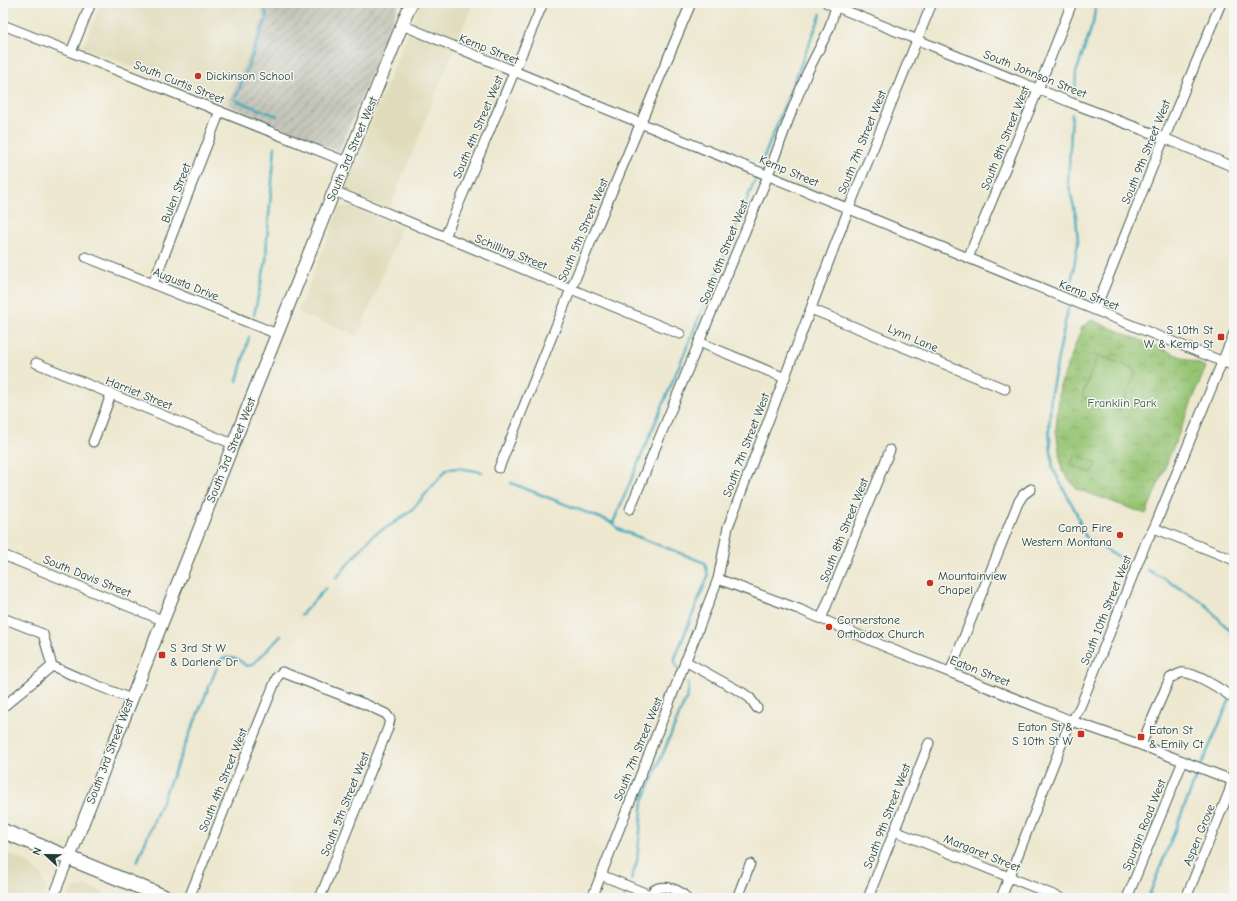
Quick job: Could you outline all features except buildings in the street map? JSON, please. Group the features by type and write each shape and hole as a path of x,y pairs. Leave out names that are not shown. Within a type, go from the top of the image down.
{"highway":[{"path":"3,831 167,898"}],"main road":[{"name":"South 3rd Street West","path":"69,858 162,620 411,3"}],"street":[{"path":"71,52 91,3"},
{"name":"South 4th Street West","path":"445,237 543,3"},
{"name":"South 5th Street West","path":"499,468 691,3"},
{"name":"South 7th Street West","path":"592,898 718,580 728,527 849,208 932,3"},
{"name":"South 8th Street West","path":"968,258 1072,3"},
{"name":"South 9th Street West","path":"1095,310 1164,138 1221,3"},
{"name":"South Johnson Street","path":"834,4 917,40 1164,138 1234,168"},
{"name":"South 6th Street West","path":"630,509 768,175 807,73 829,29 834,4"},
{"name":"South Curtis Street","path":"3,25 346,162"},
{"name":"Kemp Street","path":"402,25 640,124 1234,366"},
{"name":"Bulen Street","path":"153,284 220,112"},
{"name":"Schilling Street","path":"334,191 680,334"},
{"name":"Augusta Drive","path":"86,257 277,334"},
{"name":"Lynn Lane","path":"812,308 1006,390"},
{"name":"South 10th Street West","path":"1001,898 1067,730 1080,707 1147,540 1154,528 1213,381 1234,333"},
{"path":"699,342 785,378"},
{"name":"Harriet Street","path":"36,364 233,444"},
{"path":"92,442 111,395"},
{"name":"South 8th Street West","path":"821,619 890,450"},
{"path":"950,672 1018,503 1023,495 1031,489"},
{"path":"1154,528 1234,560"},
{"name":"South Davis Street","path":"3,555 162,620"},
{"name":"Eaton Street","path":"718,580 796,608 886,647 1072,721 1141,745 1200,768 1233,778"},
{"path":"3,618 43,634 52,666"},
{"path":"685,662 743,693 750,698 757,708"},
{"path":"52,666 131,698"},
{"path":"3,707 52,666"},
{"name":"South 4th Street West","path":"189,898 277,677 282,672 367,705 386,714 390,719"},
{"path":"1141,745 1170,678 1182,673 1187,673 1223,690 1234,699"},
{"name":"South 5th Street West","path":"320,898 388,728 390,719"},
{"name":"South 9th Street West","path":"868,898 929,743"},
{"name":"Spurgin Road West","path":"1127,898 1182,761"},
{"name":"Aspen Grove","path":"1186,898 1227,798 1233,778"},
{"name":"Margaret Street","path":"895,831 1061,898"},
{"name":"South 3rd Street West","path":"53,898 69,858"},
{"path":"737,898 750,864"},
{"path":"601,875 650,897 654,890 663,887 680,892 686,898"}],"shaded area":[{"name":"Dickinson School","path":"101,3 260,3 263,18 228,105 83,47"},
{"path":"260,3 399,3 339,152 228,105 263,18"},
{"path":"420,3 473,3 389,210 344,190"},
{"path":"350,206 402,227 358,336 298,312 340,207"},
{"path":"3,852 24,860 42,876 46,891 44,898 3,898"},
{"path":"87,886 115,898 67,898 76,888"}],"green space":[{"name":"Franklin Park","path":"1092,320 1206,367 1146,514 1077,489 1062,471 1056,429 1060,386 1082,327"},
{"path":"1098,355 1132,368 1135,373 1120,411 1082,396"},
{"path":"1075,454 1096,463 1092,473 1071,465"}],"waterway":[{"path":"264,3 267,17 235,100 277,116"},
{"path":"1075,93 1076,73 1093,23 1096,3"},
{"path":"762,162 821,14"},
{"path":"1071,285 1078,242 1076,216 1068,182 1072,114"},
{"path":"254,315 266,261 275,147"},
{"path":"678,669 675,664 675,658 708,576 705,563 618,529 613,523 755,180"},
{"path":"1068,308 1051,393 1049,432 1053,469 1076,512 1085,536 1111,553 1126,560"},
{"path":"237,381 249,337"},
{"path":"336,578 373,535 394,523 412,510 447,469 458,468 482,472"},
{"path":"511,483 613,523"},
{"path":"1147,570 1165,579 1204,603 1231,632 1234,640"},
{"path":"301,615 326,588"},
{"path":"137,862 221,659 235,658 246,666 252,665 281,636"},
{"path":"631,880 637,861 643,801 688,694 688,682"},
{"path":"1232,694 1234,689"},
{"path":"1201,766 1230,699"},
{"path":"1148,898 1199,770"},
{"path":"624,898 626,894"}],"place":[{"name":"Dickinson School","path":"198,76"},
{"name":"S 10th St W & Kemp St","path":"1221,337"},
{"name":"Camp Fire Western Montana","path":"1120,535"},
{"name":"Mountainview Chapel","path":"930,583"},
{"name":"Cornerstone Orthodox Church","path":"829,627"},
{"name":"S 3rd St W & Darlene Dr","path":"162,655"},
{"name":"Eaton St & S 10th St W","path":"1081,734"},
{"name":"Eaton St & Emily Ct","path":"1141,737"}]}
